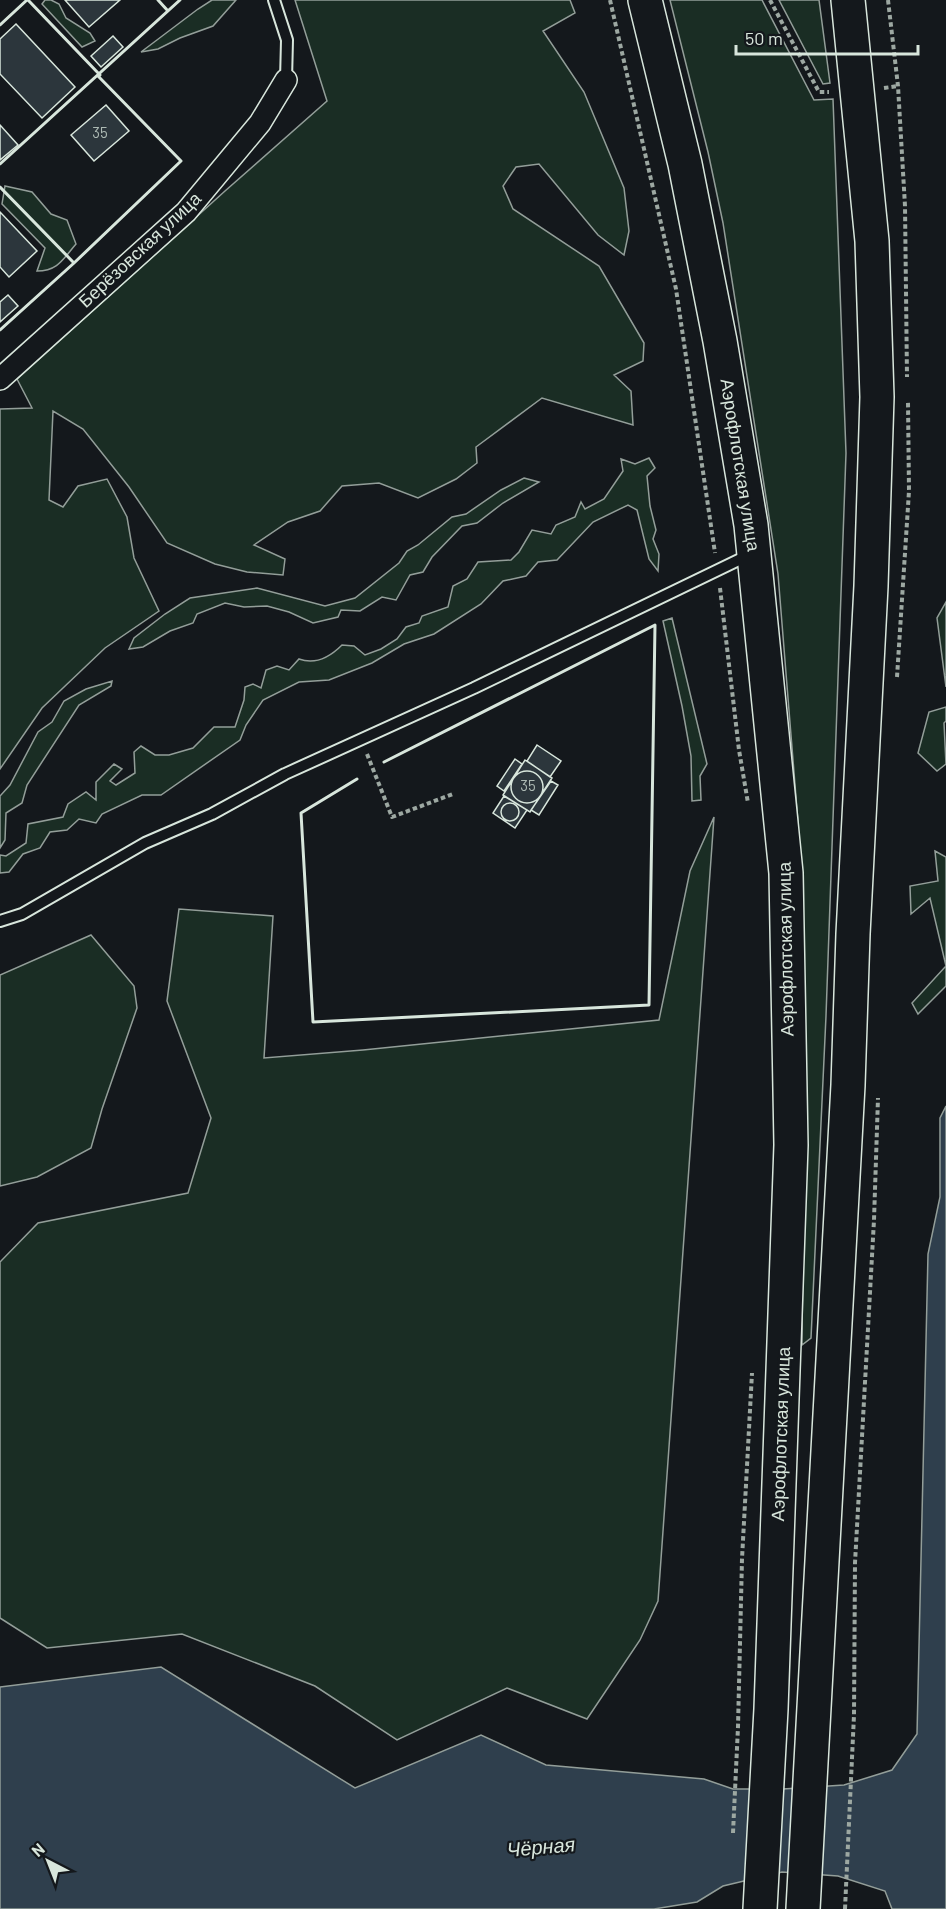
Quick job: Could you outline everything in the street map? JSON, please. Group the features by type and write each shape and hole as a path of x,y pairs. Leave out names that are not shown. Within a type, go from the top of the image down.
{"main road":[{"name":"Аэрофлотская улица","path":"645,0 685,164 716,319 749,514 786,873 790,1121 771,1709 760,1909"},
{"path":"803,1909 848,1085 878,397 872,241 848,0"}],"street":[{"name":"Берёзовская улица","path":"0,379 186,212 260,123 286,80"}],"lane":[{"path":"274,0 288,40 286,80"},
{"path":"0,921 22,914 145,843 212,814 285,774 474,688 754,553"}],"path":[{"path":"610,0 676,289 718,571 739,750 748,806"},
{"path":"770,0 819,92 858,91 898,86"},
{"path":"361,739 392,817 453,794"},
{"path":"733,1841 742,1559 752,1372"},
{"path":"845,1909 854,1714"}],"green space":[{"path":"45,0 59,4 66,18 90,33 95,41 82,47 42,4"},
{"path":"212,0 236,0 213,26 158,49 141,52 198,9"},
{"path":"295,0 570,0 575,13 543,31 584,92 624,188 629,231 624,255 598,235 539,164 516,167 503,186 513,209 599,266 644,343 643,361 614,375 631,391 633,425 542,398 476,447 477,463 456,479 418,498 379,483 342,486 320,511 288,522 254,545 285,559 283,575 247,572 215,564 167,543 129,487 83,429 53,411 49,500 63,507 78,486 107,479 127,517 134,558 159,611 105,648 42,708 0,769 0,409 32,408 17,379 327,101"},
{"path":"670,0 762,0 814,100 833,99 846,453 826,1016 811,1338 802,1345 805,1012 798,822 778,574 723,223 708,152"},
{"path":"779,0 819,0 830,83 823,84"},
{"path":"5,186 32,192 51,214 67,220 76,244 63,259 50,269 37,271 45,248 2,204"},
{"path":"649,458 655,468 647,476 650,506 656,530 653,539 659,554 658,571 649,559 637,510 628,505 593,522 557,560 538,562 526,576 503,581 481,604 434,634 404,644 372,663 329,680 299,682 263,700 246,725 240,740 161,795 142,795 102,814 96,823 79,819 67,830 50,832 40,848 23,854 9,872 0,873 0,855 6,856 26,843 28,824 63,817 68,804 86,792 96,800 96,782 114,764 122,769 110,781 116,785 135,773 134,752 141,746 155,755 169,755 193,748 214,727 235,727 244,700 245,687 253,684 261,688 266,670 277,666 289,670 299,659 311,661 322,659 342,645 354,646 365,655 381,649 397,639 406,627 419,623 422,616 448,607 453,586 467,579 478,562 511,560 519,552 532,530 551,534 556,525 575,517 581,502 585,509 604,499 623,471 621,459 635,464"},
{"path":"524,478 539,482 503,503 477,523 462,526 432,557 423,572 410,575 396,600 382,597 360,611 341,610 338,617 313,623 289,612 267,606 244,607 225,603 197,614 193,623 170,631 143,647 129,649 134,638 190,598 257,588 325,606 355,598 399,563 407,551 418,545 452,517 466,514 501,490"},
{"path":"946,602 946,687 937,618"},
{"path":"672,618 707,764 700,776 701,800 692,801 691,756 663,621"},
{"path":"112,681 111,686 79,705 27,785 22,803 6,813 5,840 0,848 0,796 10,785 38,732 52,722 64,701 86,689"},
{"path":"946,707 944,723 946,764 937,771 918,753 929,712"},
{"path":"714,817 658,1601 640,1640 587,1719 507,1688 397,1740 315,1686 182,1634 47,1648 0,1618 0,1262 38,1223 188,1193 211,1118 167,1001 179,909 273,916 264,1058 659,1020 690,871"},
{"path":"935,851 946,857 946,966 930,898 911,914 910,886 938,881"},
{"path":"91,935 134,986 137,1008 91,1148 37,1177 0,1186 0,975"},
{"path":"946,966 946,986 918,1014 912,1003"}],"water":[{"name":"Чёрная","path":"946,1106 946,1909 892,1909 885,1891 838,1876 782,1872 723,1886 697,1902 654,1909 0,1909 0,1687 161,1667 355,1788 481,1735 546,1765 704,1779 733,1789 783,1789 844,1785 892,1770 917,1734 928,1254 940,1197 940,1118"}],"building":[{"path":"65,0 120,0 89,27"},
{"path":"16,24 75,87 42,118 0,74 0,39"},
{"path":"113,36 123,47 101,67 91,56"},
{"path":"106,105 129,131 94,161 71,135"},
{"path":"0,125 18,145 0,160"},
{"path":"0,212 37,251 9,277 0,267"},
{"path":"8,295 18,306 0,322 0,302"},
{"path":"537,745 561,761 550,777 527,761"},
{"path":"515,759 522,764 504,791 497,786"},
{"path":"525,760 552,778 530,812 503,795"},
{"path":"527,771 538,776 543,787 538,798 527,803 516,798 511,787 516,776"},
{"path":"551,781 558,785 539,815 531,810"},
{"path":"504,796 527,810 515,828 493,813"},
{"path":"506,803 514,803 519,808 517,819 506,821 501,816 501,808"}],"wall":[{"path":"0,25 27,0"},
{"path":"28,0 100,75"},
{"path":"158,0 168,11"},
{"path":"0,164 180,0"},
{"path":"0,187 74,263 181,161 98,76"},
{"path":"0,330 74,263"},
{"path":"357,779 301,813 313,1022 649,1005 655,625 384,762"}]}
